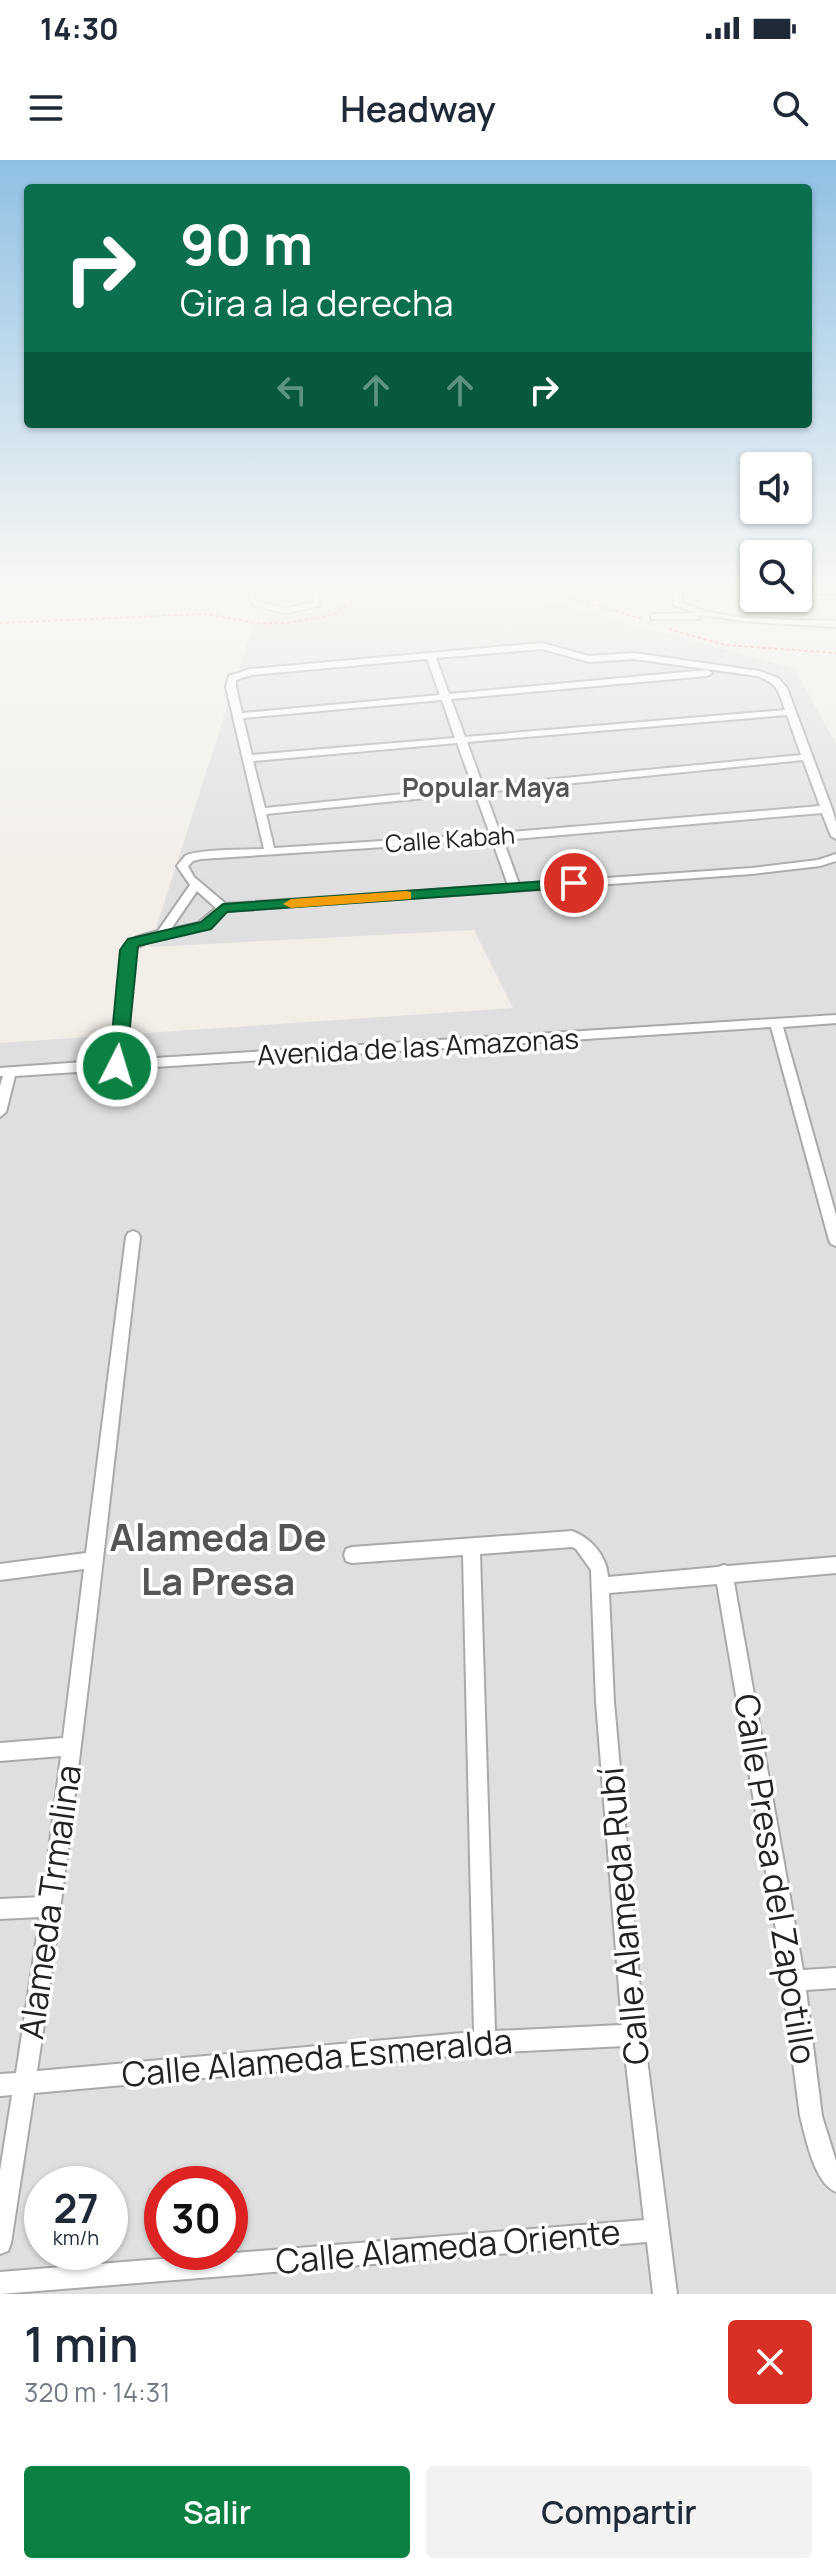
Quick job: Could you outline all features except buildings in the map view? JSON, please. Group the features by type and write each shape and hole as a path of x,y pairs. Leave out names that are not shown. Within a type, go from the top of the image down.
{"street":[{"path":"231,685 270,853"},
{"path":"442,685 515,888"},
{"path":"238,716 586,685"},
{"path":"778,685 782,688 808,757 823,784 836,836"},
{"path":"249,758 791,712"},
{"path":"262,811 808,757"},
{"name":"Calle Kabah","path":"196,885 182,866 190,858 496,837 827,809"},
{"path":"161,935 196,885 223,908 255,907 752,871 820,863 836,857"},
{"path":"117,1066 128,950 133,942 206,926 223,908"},
{"name":"Avenida de las Amazonas","path":"5,1072 836,1019"},
{"path":"776,1025 836,1240"},
{"path":"0,1112 5,1072"},
{"name":"Alameda Trmalina","path":"0,2243 52,1906 133,1237"},
{"name":"Calle Alameda Rubí","path":"471,1547 560,1539 582,1543 599,1568 605,1702 633,2035 665,2294"},
{"path":"352,1555 471,1547 485,2042"},
{"path":"0,1572 95,1560"},
{"path":"600,1586 836,1565"},
{"name":"Calle Presa del Zapotillo","path":"724,1573 794,1981 816,2131 821,2155 836,2181"},
{"path":"0,1752 73,1746"},
{"path":"0,1909 52,1906"},
{"path":"794,1981 836,1978"},
{"name":"Calle Alameda Esmeralda","path":"0,2085 485,2042 633,2035"},
{"name":"Calle Alameda Oriente","path":"0,2284 657,2230"}],"shaded area":[{"path":"234,685 804,685 836,744 836,2294 0,2294 0,1043 513,1008 474,930 150,947"}],"slow traffic":[{"path":"291,904 406,896"}],"district":[{"name":"Popular Maya","path":"486,788"},
{"name":"Alameda De La Presa","path":"218,1560"}],"route":[{"path":"117,1066 128,950 133,942 206,926 223,908 574,883"}]}
